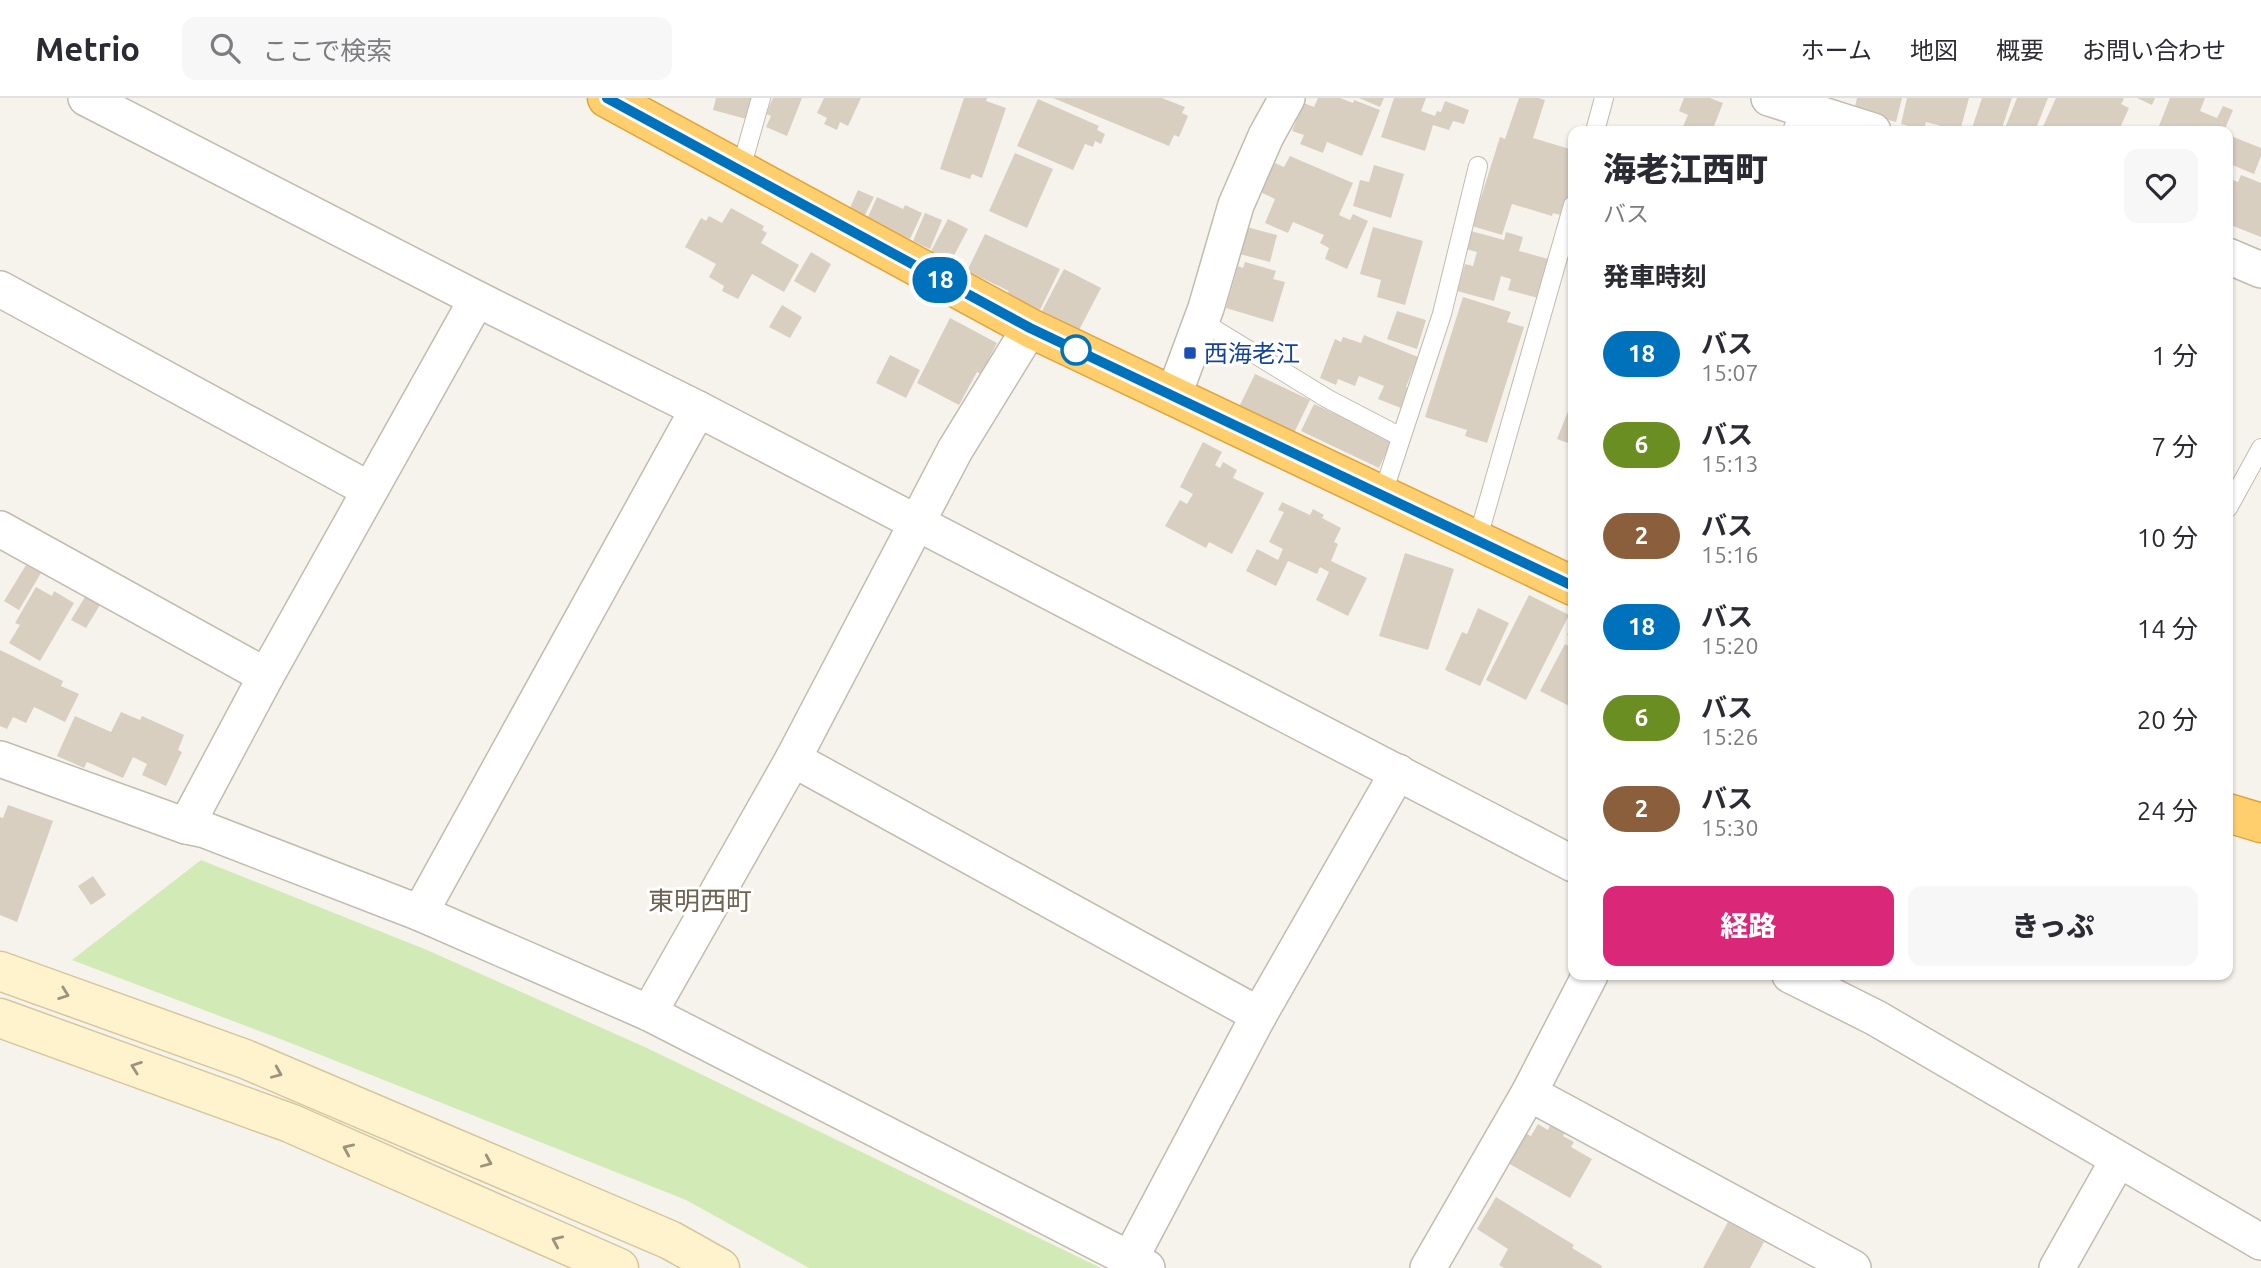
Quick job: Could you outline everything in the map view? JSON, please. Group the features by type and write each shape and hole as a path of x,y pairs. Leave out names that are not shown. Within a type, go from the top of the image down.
{"highway":[{"path":"607,98 1030,328 1568,584"}],"street":[{"path":"86,98 698,409 927,506 1398,772 1568,861"},
{"path":"1173,397 1201,321 1237,205 1266,136 1287,98"},
{"path":"1787,112 1851,126"},
{"path":"2233,258 2261,270"},
{"path":"0,289 370,490"},
{"path":"186,826 266,676 477,299"},
{"path":"649,1013 793,759 955,450 1030,328"},
{"path":"420,913 698,409"},
{"path":"0,529 266,676"},
{"path":"0,759 186,826 205,830 420,913 649,1013 1139,1263 1259,1015 1398,772"},
{"path":"793,759 1259,1015"},
{"path":"0,971 245,1059 670,1241 720,1268"},
{"path":"1428,1268 1529,1093 1587,980"},
{"path":"1800,980 1876,1018 2261,1242"},
{"path":"0,1018 290,1123 619,1268"},
{"path":"1529,1093 1853,1268"},
{"path":"2057,1268 2118,1160"}],"lane":[{"path":"740,172 761,98"},
{"path":"1596,126 1604,98"},
{"path":"1382,496 1442,314 1478,166"},
{"path":"1477,541 1568,225"},
{"path":"1201,321 1328,399 1401,438"},
{"path":"2233,499 2261,448"}],"green space":[{"path":"201,860 427,950 647,1048 1101,1268 809,1268 686,1200 283,1040 72,960"}],"building":[{"path":"716,98 756,98 750,120 713,110"},
{"path":"773,98 802,98 787,136 766,127 771,116 766,114"},
{"path":"824,98 861,98 848,126 840,122 837,130 824,124 827,118 817,113"},
{"path":"964,98 987,98 986,101 1006,108 982,178 972,174 970,179 940,169"},
{"path":"1053,98 1162,98 1185,107 1182,113 1188,116 1179,137 1174,135 1169,146"},
{"path":"1318,98 1340,98 1353,103 1354,100 1380,110 1362,156 1327,142 1323,153 1300,144 1304,135 1292,131 1304,103 1314,107"},
{"path":"1359,98 1384,98 1380,107"},
{"path":"1394,98 1426,98 1421,111 1435,116 1437,111 1441,112 1445,101 1469,110 1464,124 1453,121 1449,130 1433,125 1425,151 1381,137"},
{"path":"1519,98 1545,100 1533,138 1568,148 1568,203 1564,216 1553,213 1552,216 1512,204 1502,235 1472,226 1500,137 1505,139"},
{"path":"1684,98 1710,98 1723,103 1714,126 1683,126 1688,115 1679,111"},
{"path":"1857,98 1902,98 1896,122 1854,111"},
{"path":"1907,98 1969,98 1961,126 1941,126 1926,122 1925,126 1901,124"},
{"path":"1982,98 2012,98 2003,126 1973,126"},
{"path":"2017,98 2048,98 2037,126 2006,126"},
{"path":"2056,98 2122,98 2124,99 2121,104 2129,108 2121,126 2043,126"},
{"path":"2137,98 2155,98 2152,105"},
{"path":"2170,98 2205,98 2200,111 2217,118 2223,106 2233,110 2226,126 2159,126"},
{"path":"1038,99 1099,126 1097,130 1105,134 1101,144 1095,141 1093,147 1085,144 1073,170 1017,146"},
{"path":"2233,137 2261,148 2254,174 2233,165"},
{"path":"1015,153 1053,169 1027,228 989,211"},
{"path":"1290,156 1353,183 1339,215 1350,220 1353,214 1368,221 1347,269 1325,259 1329,248 1320,243 1324,235 1293,222 1288,233 1265,223 1275,199 1260,192 1273,162 1284,167"},
{"path":"1374,165 1404,174 1391,218 1353,206 1360,180 1369,182"},
{"path":"2241,175 2261,183 2261,237 2233,226 2233,180 2238,182"},
{"path":"858,190 874,197 864,217 849,210"},
{"path":"877,197 903,209 905,205 922,213 910,239 867,219"},
{"path":"731,208 764,226 762,230 767,233 761,243 799,265 784,292 752,274 738,299 722,291 724,286 709,277 716,264 685,247 701,218 706,221 709,216 722,223"},
{"path":"925,213 942,220 930,249 913,241"},
{"path":"948,219 968,229 951,261 931,251"},
{"path":"1243,226 1277,235 1270,262 1236,253"},
{"path":"1373,227 1423,241 1405,305 1377,297 1381,280 1360,274"},
{"path":"1471,231 1504,240 1506,232 1523,237 1519,251 1552,260 1542,299 1508,290 1511,279 1501,276 1494,301 1457,291 1465,264 1473,266 1477,252 1466,249"},
{"path":"985,234 1060,269 1040,310 1007,294 1009,291 967,271"},
{"path":"811,252 831,264 815,293 794,281"},
{"path":"1245,262 1276,271 1273,279 1285,282 1273,322 1226,308 1238,266 1243,268"},
{"path":"1064,269 1101,288 1079,330 1042,311"},
{"path":"1463,297 1511,312 1507,322 1524,327 1487,443 1465,436 1467,430 1425,417"},
{"path":"782,305 802,317 790,338 769,327"},
{"path":"1397,311 1426,320 1417,349 1387,339"},
{"path":"950,318 997,343 981,374 977,372 959,405 917,383"},
{"path":"1364,335 1418,357 1406,387 1412,389 1407,404 1403,403 1401,408 1378,399 1384,386 1359,376 1355,386 1338,379 1336,385 1320,378 1335,339 1341,342 1343,337 1361,343"},
{"path":"890,355 920,370 906,398 876,383"},
{"path":"1255,374 1310,400 1294,433 1239,407"},
{"path":"1314,404 1392,440 1379,468 1301,431"},
{"path":"1568,412 1568,443 1557,439"},
{"path":"1203,442 1222,452 1215,465 1220,468 1223,462 1237,470 1233,478 1264,493 1232,554 1209,542 1206,548 1165,526 1180,500 1187,504 1193,494 1180,487"},
{"path":"1282,502 1310,515 1313,509 1324,515 1322,518 1341,528 1334,542 1338,544 1331,561 1367,578 1348,616 1316,600 1329,572 1320,567 1317,574 1288,561 1276,586 1246,571 1257,549 1278,560 1283,549 1269,542 1284,512 1278,510"},
{"path":"1405,553 1454,569 1428,650 1379,636"},
{"path":"26,565 41,573 19,610 4,601"},
{"path":"36,587 52,596 54,591 74,603 40,661 9,643 20,625 15,623"},
{"path":"1529,595 1568,614 1526,700 1486,680"},
{"path":"85,597 100,605 86,628 71,620"},
{"path":"1478,608 1509,623 1480,686 1445,670 1462,632 1467,634"},
{"path":"1565,644 1568,646 1568,705 1540,691"},
{"path":"0,650 63,681 61,686 79,694 65,722 34,707 26,723 13,717 7,729 0,726"},
{"path":"121,712 140,720 142,716 184,735 178,750 182,752 166,786 142,775 147,764 133,757 123,778 87,762 84,768 57,756 75,716 111,732"},
{"path":"8,805 53,821 17,922 0,915 0,817 3,818"},
{"path":"93,876 106,895 91,905 78,886"},
{"path":"1551,1123 1566,1131 1563,1136 1574,1142 1571,1147 1592,1159 1570,1198 1508,1163 1525,1133 1531,1136 1538,1124 1548,1130"},
{"path":"1496,1197 1574,1245 1572,1248 1602,1266 1601,1268 1504,1268 1499,1265 1508,1249 1477,1229"},
{"path":"1728,1222 1764,1242 1750,1268 1703,1268"}],"bus line":[{"name":"18","path":"607,98 1030,328 1568,584"}],"place":[{"name":"西海老江","path":"1190,353"}],"district":[{"name":"東明西町","path":"700,900"}]}
